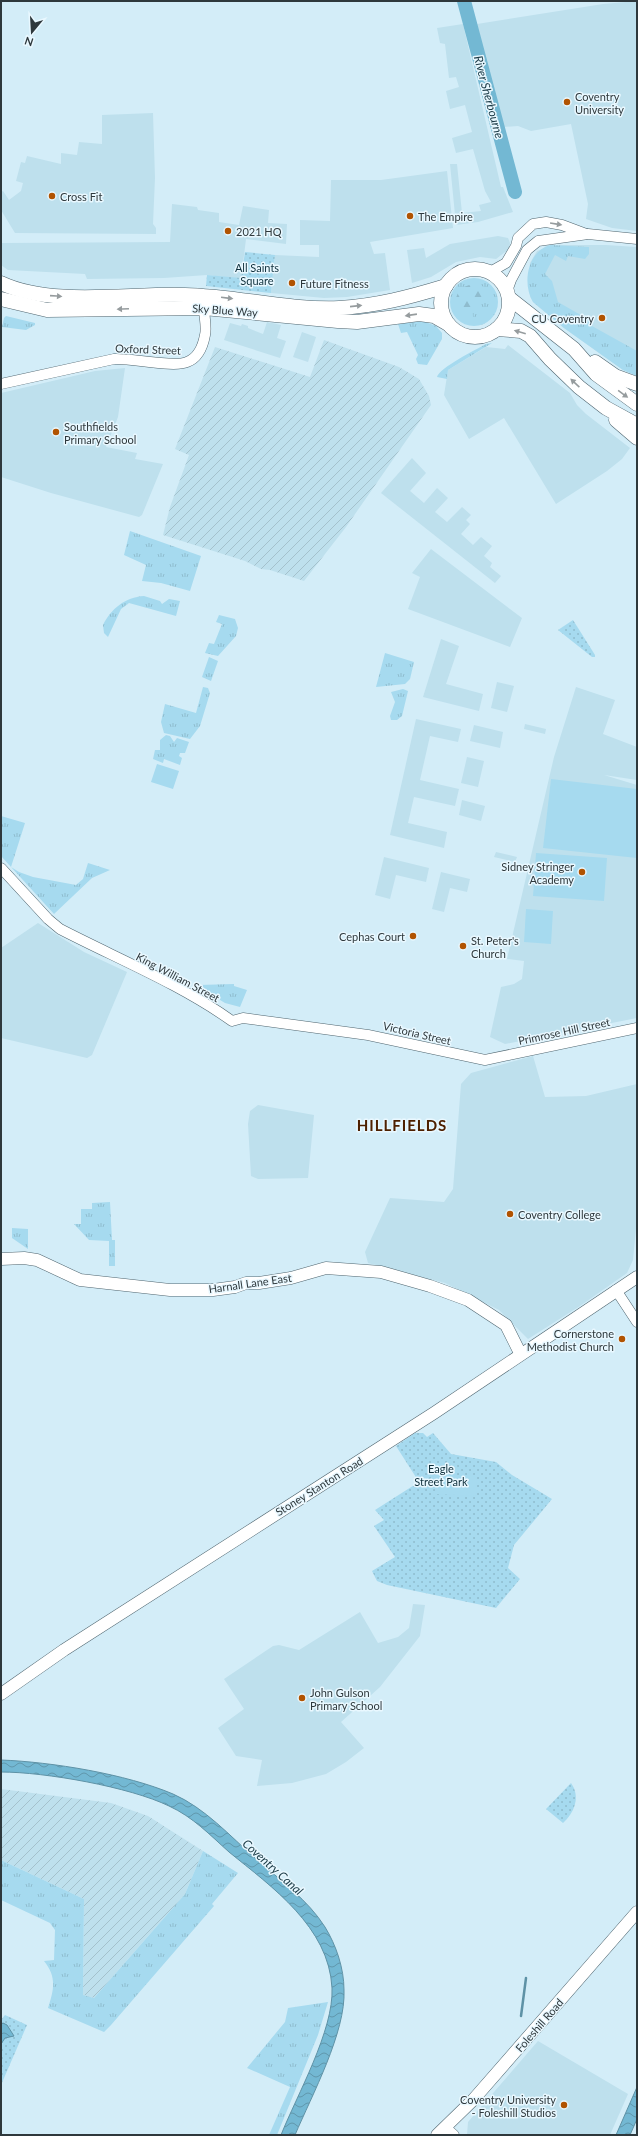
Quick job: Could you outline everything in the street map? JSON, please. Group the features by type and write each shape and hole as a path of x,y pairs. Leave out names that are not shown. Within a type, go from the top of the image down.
{"highway":[{"path":"637,384 616,376 574,349 508,294 490,272 468,270 460,274 446,286 442,294 440,305 442,315 448,324 465,335 475,336 483,335 497,329 521,330 530,336 550,359 579,387 606,408 637,425"},
{"name":"Sky Blue Way","path":"1,283 18,290 56,296 208,296 292,306 338,308 389,302 446,286"},
{"path":"497,329 506,315 508,294"},
{"path":"132,295 152,300 196,300 204,308"},
{"name":"Sky Blue Way","path":"1,299 47,310 204,308 357,322 419,314 434,316 448,324"},
{"path":"574,349 596,374 637,404"},
{"path":"606,408 620,424 637,438"}],"main road":[{"name":"Harnall Lane East","path":"1,1259 24,1258 37,1260 80,1280 170,1290 213,1290 235,1287 246,1283 259,1283 291,1278 326,1268 380,1272 430,1286 468,1300 506,1325 520,1353"},
{"name":"Stoney Stanton Road","path":"1,1694 64,1650 434,1412 616,1290 635,1275"},
{"name":"Foleshill Road","path":"445,2132 637,1912"}],"street":[{"path":"490,272 506,263 516,246 518,238 533,224 546,222 562,225 586,234"},
{"path":"508,294 510,280 520,262 534,244 544,240 586,234 637,239"},
{"name":"Oxford Street","path":"1,384 114,359 131,358 178,364 188,362 201,349 206,334 204,308"},
{"name":"King William Street","path":"1,868 45,916 60,929 177,987 213,1007 232,1021 243,1018 333,1030"},
{"name":"Primrose Hill Street","path":"496,1058 637,1028"},
{"name":"Victoria Street","path":"333,1030 368,1035 475,1058 496,1058"},
{"path":"616,1290 637,1322"}],"shaded area":[{"name":"Coventry University","path":"637,1 637,231 612,228 586,219 588,204 571,124 531,131 518,126 503,127 477,24 603,4"},
{"path":"463,24 501,187 503,187 513,212 478,222 456,225 450,164 457,164 462,213 481,211 479,205 491,202 485,191 473,149 456,153 452,138 472,132 465,105 450,109 446,91 459,87 456,77 449,78 445,44 440,43 437,28"},
{"path":"153,113 155,178 153,224 156,228 156,234 15,233 1,210 1,192 3,191 9,200 21,191 23,183 16,181 21,162 25,163 27,156 61,164 61,153 77,155 79,142 102,144 102,115"},
{"path":"447,171 453,228 370,242 374,254 385,253 390,290 347,297 324,298 271,293 275,255 319,257 319,245 300,245 300,220 330,221 331,180 381,180"},
{"path":"172,204 197,207 198,210 219,213 219,222 239,225 243,206 269,210 268,223 287,224 286,244 246,239 241,279 207,275 164,278 87,279 85,274 8,270 1,265 2,243 170,242"},
{"path":"498,236 508,238 510,243 509,249 496,259 480,257 456,262 431,277 412,283 407,250 424,248 426,258 450,244"},
{"path":"553,245 606,245 637,247 637,376 623,370 564,328 533,302 530,296 529,286 530,263 537,251"},
{"path":"267,322 281,325 277,338 286,341 280,358 224,340 230,323 248,326 248,328 263,334"},
{"path":"302,332 316,337 308,362 293,357"},
{"path":"324,340 399,367 419,379 429,396 431,405 346,527 304,581 270,570 261,569 245,561 163,535 170,507 189,455 175,449 215,347 310,377"},
{"path":"508,345 570,393 577,405 586,414 630,448 622,459 607,471 556,504 504,418 469,439 444,395 448,370 486,347 505,349"},
{"name":"Southfields Primary School","path":"125,368 118,417 106,447 137,453 135,459 163,464 142,515 139,517 51,493 1,477 1,393 95,371"},
{"path":"412,458 426,473 410,491 424,503 437,488 448,498 435,512 447,522 462,507 471,515 466,520 470,524 461,534 473,545 481,537 492,546 484,556 492,563 490,567 501,576 495,583 381,493"},
{"path":"431,549 522,618 510,647 408,609 420,577 412,573"},
{"path":"441,639 459,646 446,684 483,694 479,711 423,697"},
{"path":"497,682 514,686 507,712 491,708"},
{"name":"Sidney Stringer Academy","path":"576,687 615,700 603,734 637,747 637,780 604,775 637,785 637,1018 505,1044 490,1037 501,987 514,984 522,979 524,961 507,959 554,757"},
{"path":"416,719 461,729 458,742 430,736 420,780 459,789 455,806 414,797 408,823 447,832 444,848 390,835"},
{"path":"525,724 546,729 545,734 524,729"},
{"path":"474,725 503,732 500,748 470,741"},
{"path":"467,757 484,761 478,787 461,783"},
{"path":"462,800 485,806 481,821 459,815"},
{"path":"496,852 517,857 515,862 494,857"},
{"path":"384,857 429,868 426,882 396,875 390,899 375,895"},
{"path":"441,872 470,879 467,892 450,888 444,912 432,909"},
{"path":"38,923 84,952 127,972 92,1055 87,1058 1,1038 1,948"},
{"name":"Coventry College","path":"533,1056 545,1097 586,1096 637,1084 637,1218 633,1260 627,1273 580,1306 528,1339 499,1310 445,1283 368,1263 365,1252 390,1198 444,1202 453,1189 461,1084 471,1073"},
{"path":"258,1105 314,1115 308,1178 258,1179 251,1176 248,1124 250,1111"},
{"name":"John Gulson Primary School","path":"413,1604 425,1605 420,1636 380,1687 341,1722 364,1748 346,1762 326,1774 292,1783 257,1786 262,1760 236,1756 218,1728 244,1709 224,1679 273,1646 279,1645 299,1650 360,1612 378,1643 398,1637 409,1628"},
{"path":"1,1789 111,1803 148,1816 203,1851 185,1894 94,1998 83,1995 84,1899 1,1860"},
{"path":"538,2041 628,2094 610,2135 467,2135 468,2122"}],"green space":[{"path":"550,245 589,247 589,254 585,259 568,256 566,261 555,255 545,274 552,281 558,302 593,322 592,326 637,351 637,376 623,370 564,328 533,302 530,295 527,278 529,269 536,254"},
{"name":"All Saints Square","path":"245,252 275,255 271,293 206,286 207,275 241,278"},
{"path":"469,278 479,278 488,282 494,288 497,293 497,311 488,322 479,326 469,326 460,322 454,316 450,307 450,297 454,288 460,282"},
{"path":"472,284 485,287 491,296 491,299 486,303 477,301 472,302 473,317 468,319 457,310 456,297 461,288"},
{"path":"6,316 35,323 35,325 26,330 2,327"},
{"path":"423,321 436,326 442,333 442,339 427,365 418,364 416,359 418,355 407,332 401,333 398,324"},
{"path":"492,343 448,370 447,379 437,377 439,373 459,359 486,344"},
{"path":"130,531 201,556 190,591 161,583 142,581 146,565 124,555"},
{"path":"144,596 160,601 162,604 169,599 180,601 176,616 129,603 121,609 108,637 104,633 103,625 114,609 125,601"},
{"path":"219,615 235,619 238,628 236,636 218,656 205,653 209,643 214,644 222,624 216,622"},
{"path":"573,620 595,657 592,657 558,630"},
{"path":"385,653 414,662 410,679 405,684 376,687"},
{"path":"209,657 218,661 211,681 202,677"},
{"path":"203,687 208,688 210,693 200,726 190,739 164,733 161,722 165,704 196,713"},
{"path":"403,689 408,691 402,716 397,720 391,720 390,716 395,702 391,692"},
{"path":"166,735 170,736 174,742 177,738 189,742 185,753 180,753 179,756 182,758 180,765 164,759 163,763 153,759 155,750 160,750 160,740"},
{"path":"157,764 179,771 173,789 151,782"},
{"path":"551,779 637,789 637,858 543,848"},
{"path":"1,816 25,823 11,867 1,856"},
{"path":"536,853 607,858 604,901 533,896"},
{"path":"88,863 110,870 92,878 54,914 11,867 19,872 33,877 76,885 83,879"},
{"path":"526,909 553,911 551,944 524,942"},
{"path":"234,984 234,986 247,990 240,1007 225,1003 197,986 198,985"},
{"path":"110,1202 112,1240 115,1240 115,1266 109,1266 109,1241 89,1240 74,1224 81,1224 81,1209 92,1209 92,1203"},
{"path":"12,1228 28,1229 28,1249 12,1238"},
{"name":"Eagle Street Park","path":"415,1433 423,1433 427,1437 433,1433 451,1454 496,1462 512,1475 552,1499 514,1545 508,1568 520,1579 496,1608 387,1585 377,1581 372,1571 395,1557 374,1526 384,1520 375,1510 419,1482 396,1446"},
{"path":"436,1475 477,1477 476,1496 435,1494"},
{"path":"571,1783 576,1794 575,1804 573,1810 563,1823 546,1809"},
{"path":"203,1851 238,1873 212,1904 214,1906 111,2025 104,2032 48,2008 53,1989 53,1978 44,1961 54,1960 55,1930 50,1923 1,1900 1,1860 84,1899 83,1995 94,1998 185,1894"},
{"path":"328,2002 318,2035 277,2135 269,2135 290,2087 247,2068 285,2022 288,2008"},
{"path":"5,2015 27,2025 1,2085 1,2020"}],"water":[{"path":"1,1760 43,1763 88,1770 133,1781 173,1794 196,1807 217,1823 302,1899 318,1917 329,1934 339,1957 344,1982 343,2007 340,2025 327,2063 295,2135 281,2135 321,2042 331,2005 332,1988 328,1966 321,1946 296,1910 263,1879 201,1827 178,1810 152,1799 87,1782 40,1775 1,1772"},
{"path":"3,2023 7,2025 14,2036 5,2038 1,2044 1,2024"},
{"path":"637,2087 637,2119 630,2135 616,2135"}],"waterway":[{"name":"River Sherbourne","path":"464,1 515,192"},
{"path":"521,2016 526,1978"}],"place":[{"name":"Coventry University","path":"567,102"},
{"name":"Cross Fit","path":"52,196"},
{"name":"The Empire","path":"410,216"},
{"name":"2021 HQ","path":"228,231"},
{"name":"Future Fitness","path":"292,283"},
{"name":"CU Coventry","path":"602,318"},
{"name":"Southfields Primary School","path":"56,432"},
{"name":"Sidney Stringer Academy","path":"582,872"},
{"name":"Cephas Court","path":"413,936"},
{"name":"St. Peter's Church","path":"463,946"},
{"name":"Coventry College","path":"510,1214"},
{"name":"Cornerstone Methodist Church","path":"622,1339"},
{"name":"John Gulson Primary School","path":"302,1698"},
{"name":"Coventry University - Foleshill Studios","path":"564,2105"}],"district":[{"name":"HILLFIELDS","path":"402,1125"}],"water label":[{"name":"Coventry Canal","path":"273,1867"}]}
